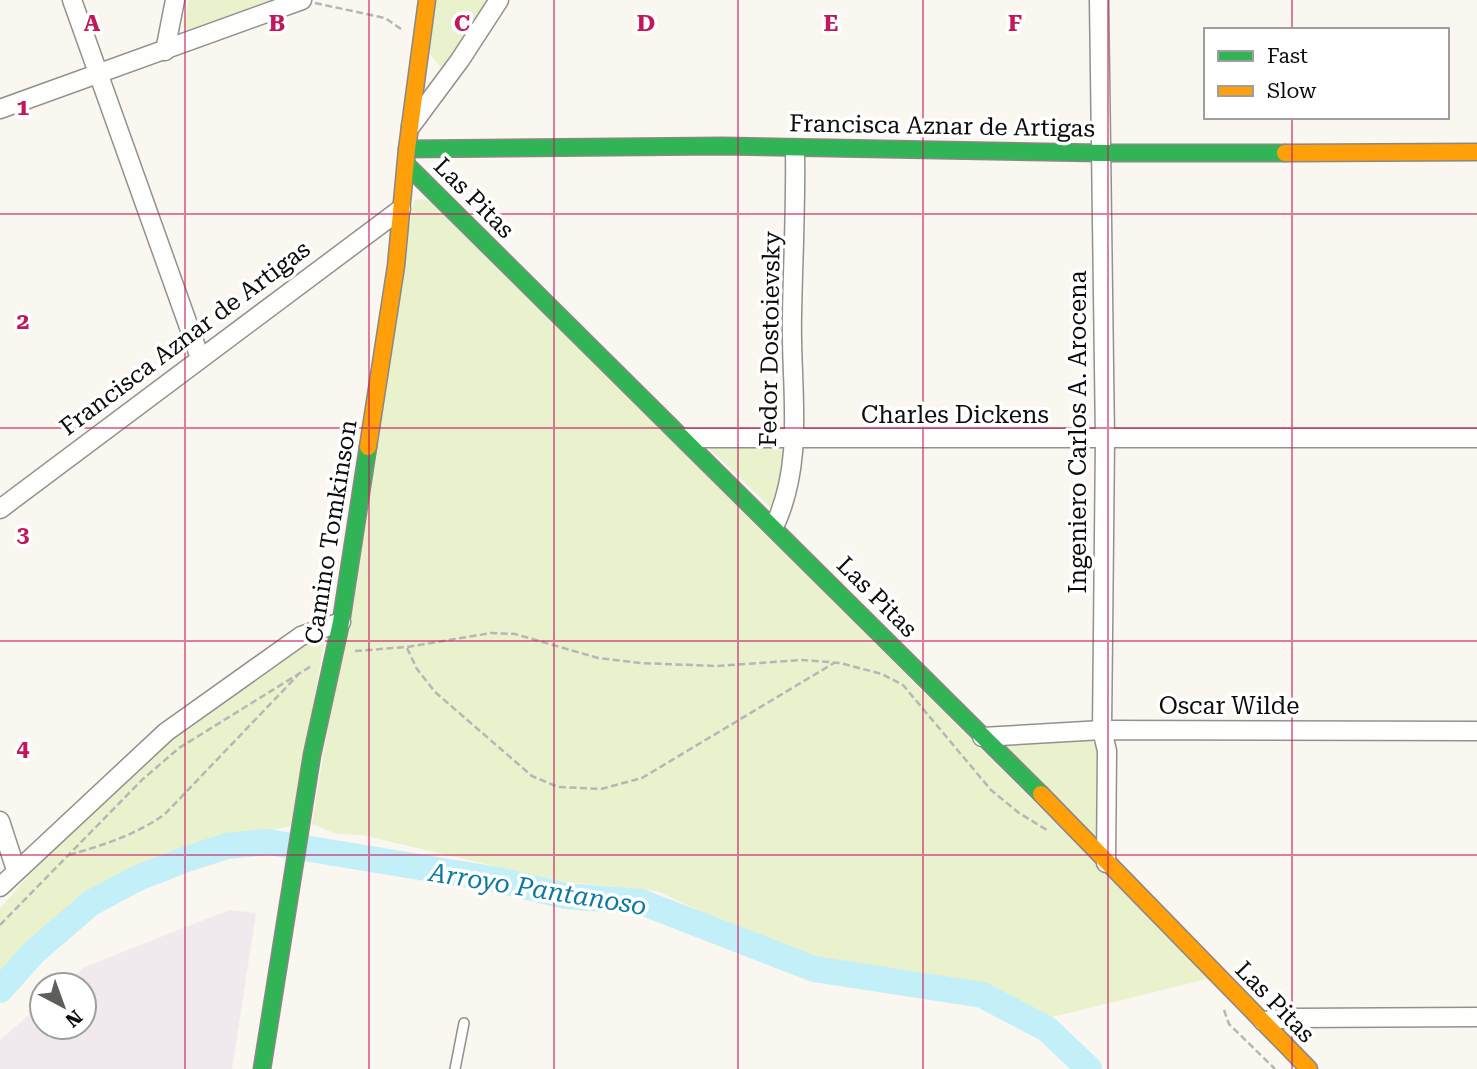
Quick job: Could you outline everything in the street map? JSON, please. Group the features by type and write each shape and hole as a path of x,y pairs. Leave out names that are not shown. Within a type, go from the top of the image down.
{"street":[{"path":"72,0 200,358"},
{"path":"165,51 175,0"},
{"name":"Camino Tomkinson","path":"262,1069 301,823 341,622 396,266 410,127 427,0"},
{"path":"410,127 499,0"},
{"name":"Ingeniero Carlos A. Arocena","path":"1099,0 1105,440 1102,730 1107,751 1107,863"},
{"path":"0,109 302,1"},
{"name":"Francisca Aznar de Artigas","path":"407,157 722,146 795,149 902,147 1101,153 1477,152"},
{"name":"Fedor Dostoievsky","path":"774,527 789,492 795,440 792,317 795,149"},
{"name":"Las Pitas","path":"407,157 1309,1069"},
{"name":"Francisca Aznar de Artigas","path":"0,509 401,209"},
{"name":"Charles Dickens","path":"685,438 1477,438"},
{"path":"0,887 166,732 301,636 341,622"},
{"name":"Oscar Wilde","path":"982,737 1102,730 1477,731"},
{"path":"0,821 16,870"},
{"path":"1263,1021 1292,1018 1477,1017"}],"lane":[{"path":"455,1069 464,1023"}],"path":[{"path":"302,1 379,16 399,30 422,35"},
{"path":"0,925 66,856 179,748 303,671 348,652 407,647 491,633 515,634 598,658 640,663 716,666 803,660 834,663 882,674 903,685 991,790 1019,813 1051,832"},
{"path":"407,647 417,670 435,692 532,776 558,787 601,789 642,778 834,663"},
{"path":"66,856 125,837 148,827 165,814 303,671"},
{"path":"1224,1004 1223,1015 1229,1024 1275,1069"}],"shaded area":[{"path":"229,910 256,913 232,1069 0,1069 0,1040 28,1016 28,1041 98,1041 98,971 80,971"}],"green space":[{"path":"189,0 271,0 188,32 183,26"},
{"path":"436,0 493,0 452,61 441,68 429,53"},
{"path":"414,200 430,201 1211,978 1048,1018 978,993 912,985 812,957 756,937 657,891 558,881 362,835 337,834 312,824"},
{"path":"706,445 786,447 781,497 773,510"},
{"path":"320,631 326,632 292,826 183,848 104,885 62,920 0,981 0,909 28,876 149,755"},
{"path":"1091,739 1101,752 1100,831 1094,836 999,742"}],"waterway":[{"name":"Arroyo Pantanoso","path":"0,990 34,952 91,903 138,878 187,859 227,846 268,842 498,880 566,896 641,902 814,969 982,995 1047,1029 1089,1069"}],"traffic: fast":[{"path":"407,149 722,146 1101,153 1285,153"},
{"path":"406,164 1041,794"},
{"path":"262,1069 312,755 341,622 368,447"}],"traffic: slow":[{"path":"368,447 396,266 407,149 427,0"},
{"path":"1285,153 1477,152"},
{"path":"1041,794 1309,1069"}]}
